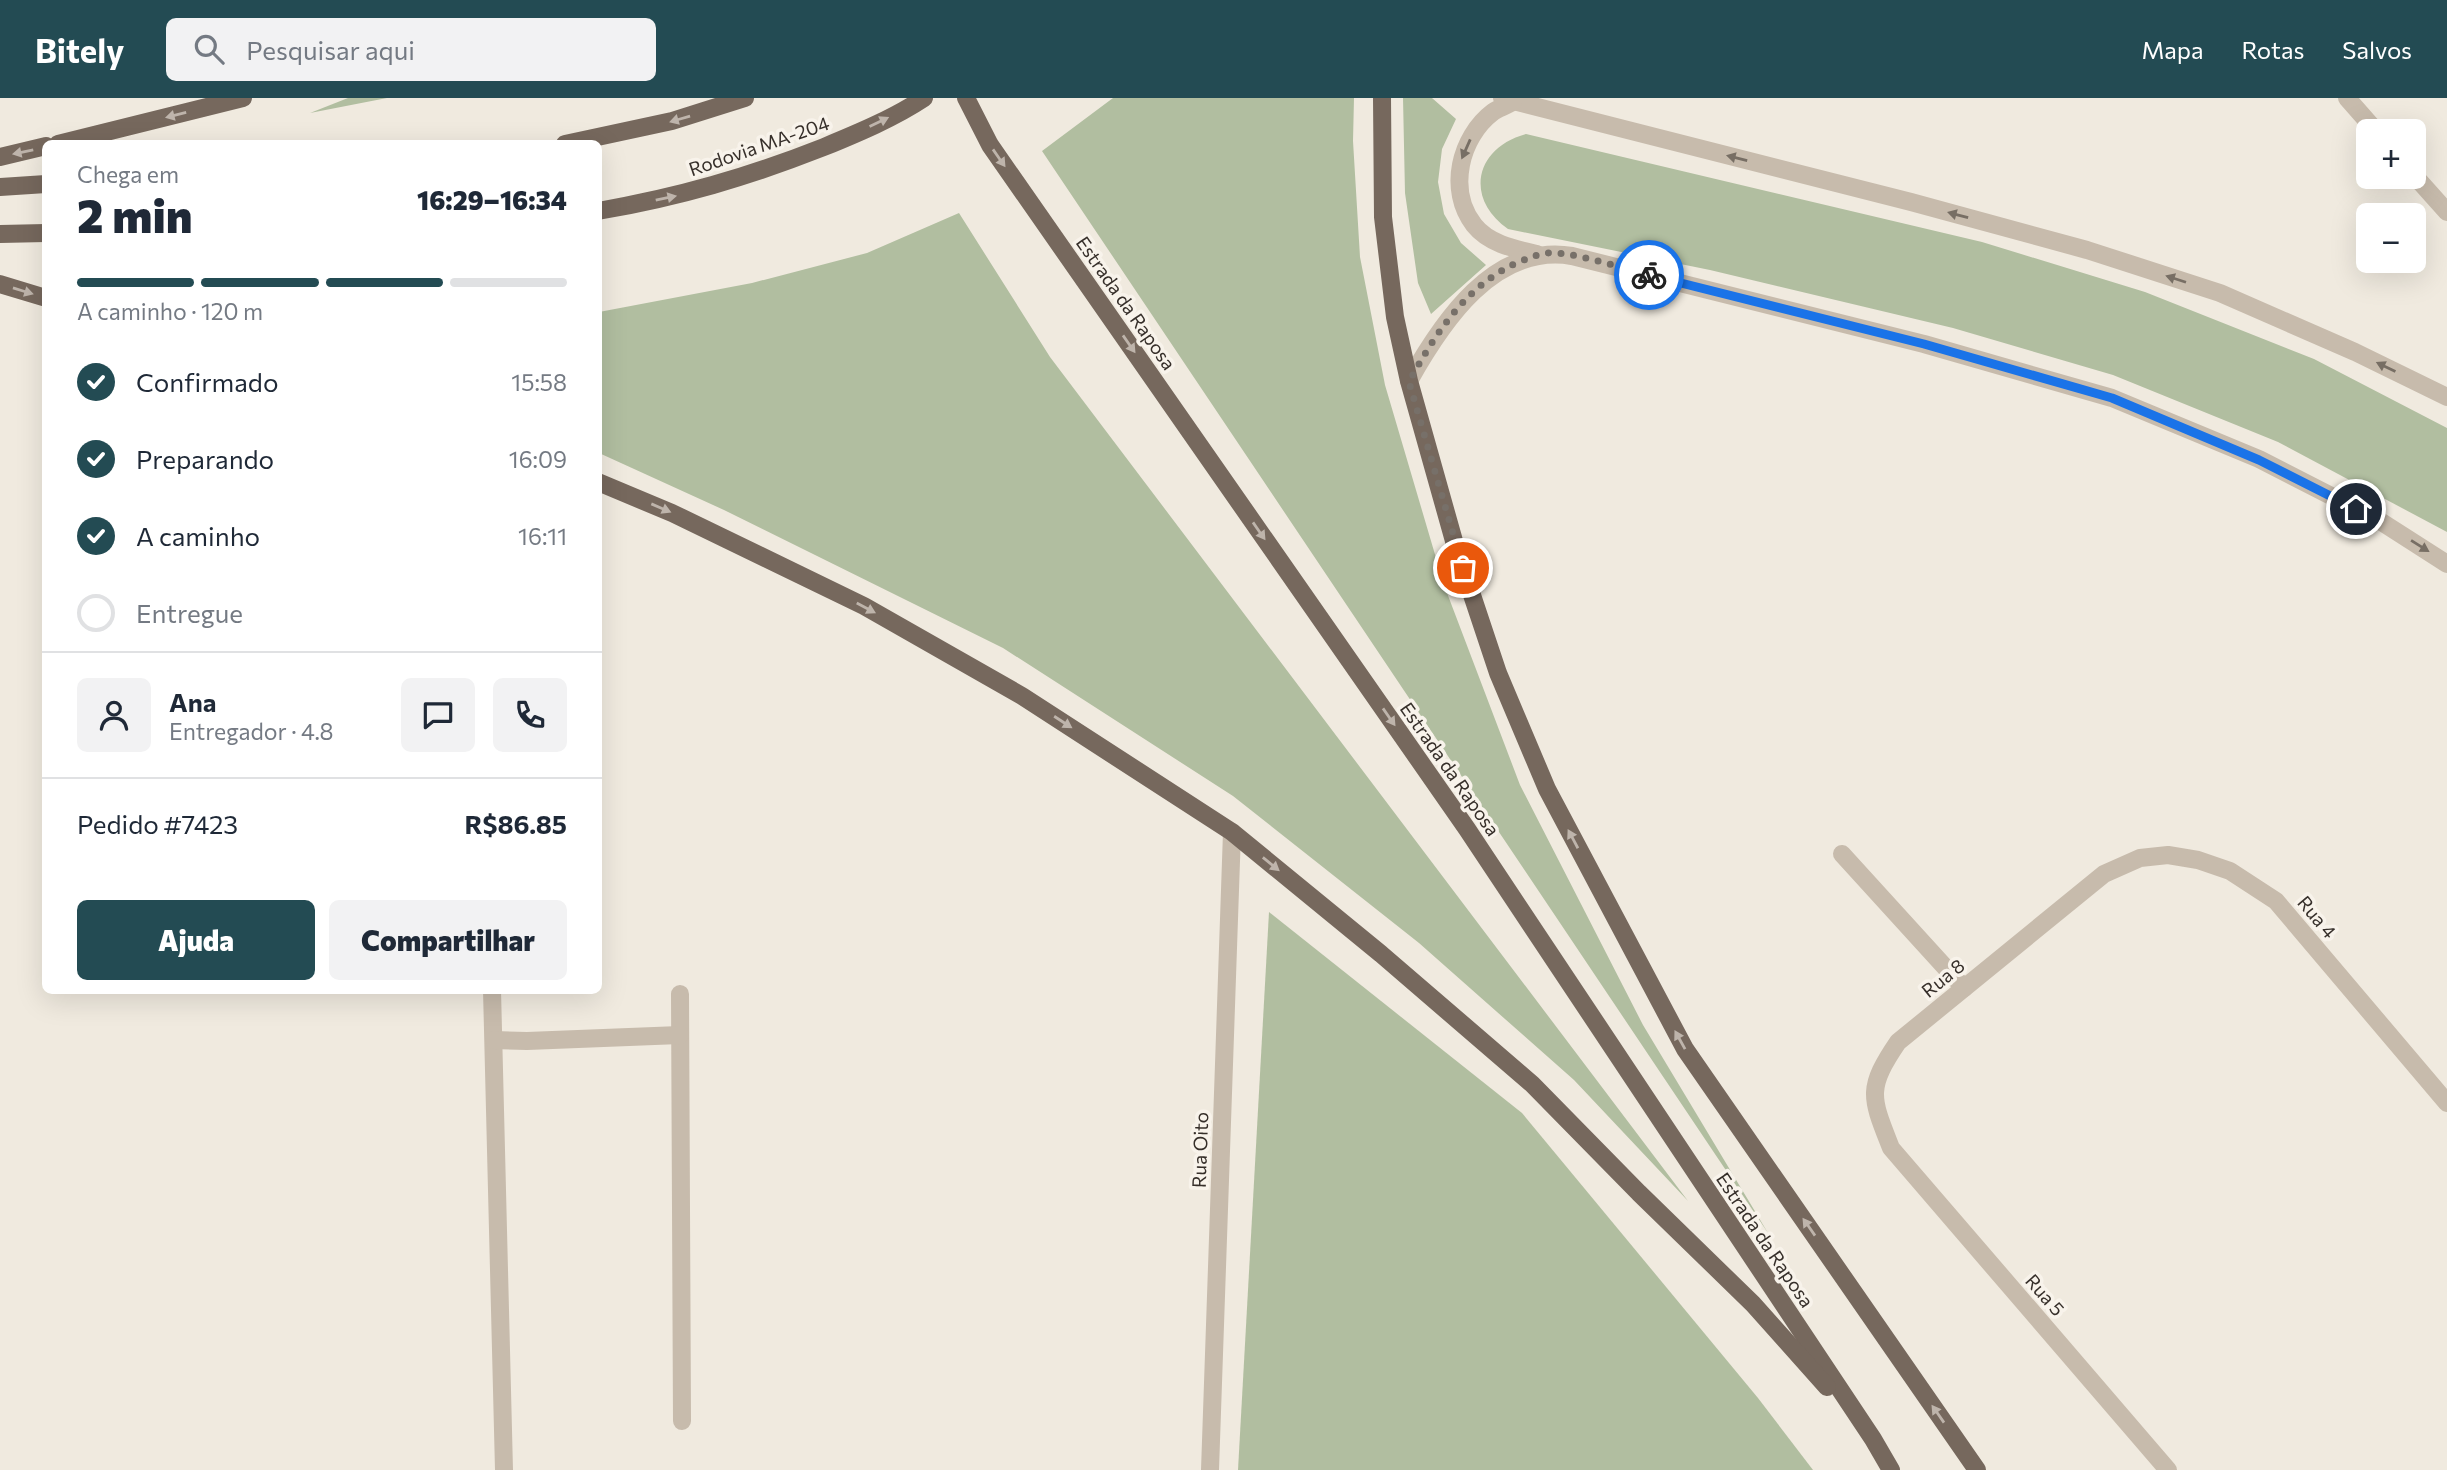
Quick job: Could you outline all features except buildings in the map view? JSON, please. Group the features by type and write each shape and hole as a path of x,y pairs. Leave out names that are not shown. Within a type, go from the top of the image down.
{"main road":[{"path":"74,140 243,98"},
{"path":"584,140 672,121 745,98"},
{"name":"Estrada da Raposa","path":"966,98 990,145 1467,829 1891,1470"},
{"path":"1382,98 1383,216 1395,317 1409,382 1454,541 1494,660 1553,802 1685,1049 1977,1470"},
{"name":"Rodovia MA-204","path":"602,210 695,192 764,171 854,134 920,101"},
{"path":"0,157 42,147"},
{"path":"0,187 42,184"},
{"path":"0,234 42,233"},
{"path":"0,284 42,297"},
{"path":"602,484 672,513 864,606 1022,696 1232,832 1381,954 1532,1084 1753,1304 1873,1439"}],"street":[{"path":"2347,98 2365,119"},
{"path":"2447,397 2355,352 2220,293 2087,250 1911,202 1508,100 1471,139 1462,159 1460,185 1464,208 1474,225 1489,238 1507,247 1537,254 1555,253 1586,259 1924,344 2112,398 2259,460 2380,521 2447,564"},
{"path":"2426,189 2447,212"},
{"path":"1409,382 1427,348 1450,316 1496,274 1537,254"},
{"name":"Rua Oito","path":"1210,1470 1232,832"},
{"path":"1842,853 1964,988"},
{"name":"Rua 4","path":"2104,874 2140,858 2168,855 2188,858 2230,871 2276,901 2447,1103"},
{"name":"Rua 8","path":"1891,1148 1878,1115 1874,1094 1880,1069 1898,1042 2104,874"},
{"path":"492,994 504,1470"},
{"path":"680,994 682,1421"},
{"path":"494,1040 680,1035"},
{"name":"Rua 5","path":"1891,1148 2168,1470"}],"green space":[{"path":"348,98 387,98 310,113"},
{"path":"1113,98 1354,98 1353,141 1360,257 1385,385 1444,585 1520,785 1643,1025 1768,1233 1042,151"},
{"path":"1403,98 1432,98 1456,119 1442,149 1438,182 1444,214 1461,243 1486,265 1431,314 1418,283 1405,193"},
{"path":"1526,134 1982,242 2145,292 2314,359 2447,428 2447,532 2278,442 2113,375 1953,328 1710,270 1508,229 1494,217 1485,203 1481,175 1495,150"},
{"path":"959,213 1050,357 1688,1201 1574,1080 1419,943 1233,796 1003,648 724,510 602,454 602,311 752,283 867,253"},
{"path":"1269,912 1522,1113 1758,1398 1813,1470 1238,1470"}],"way so far":[{"path":"1463,568 1409,382 1427,348 1450,316 1474,292 1496,274 1537,254 1572,256 1649,275"}],"route":[{"path":"1649,275 1924,344 2112,398 2259,460 2356,509"}]}
